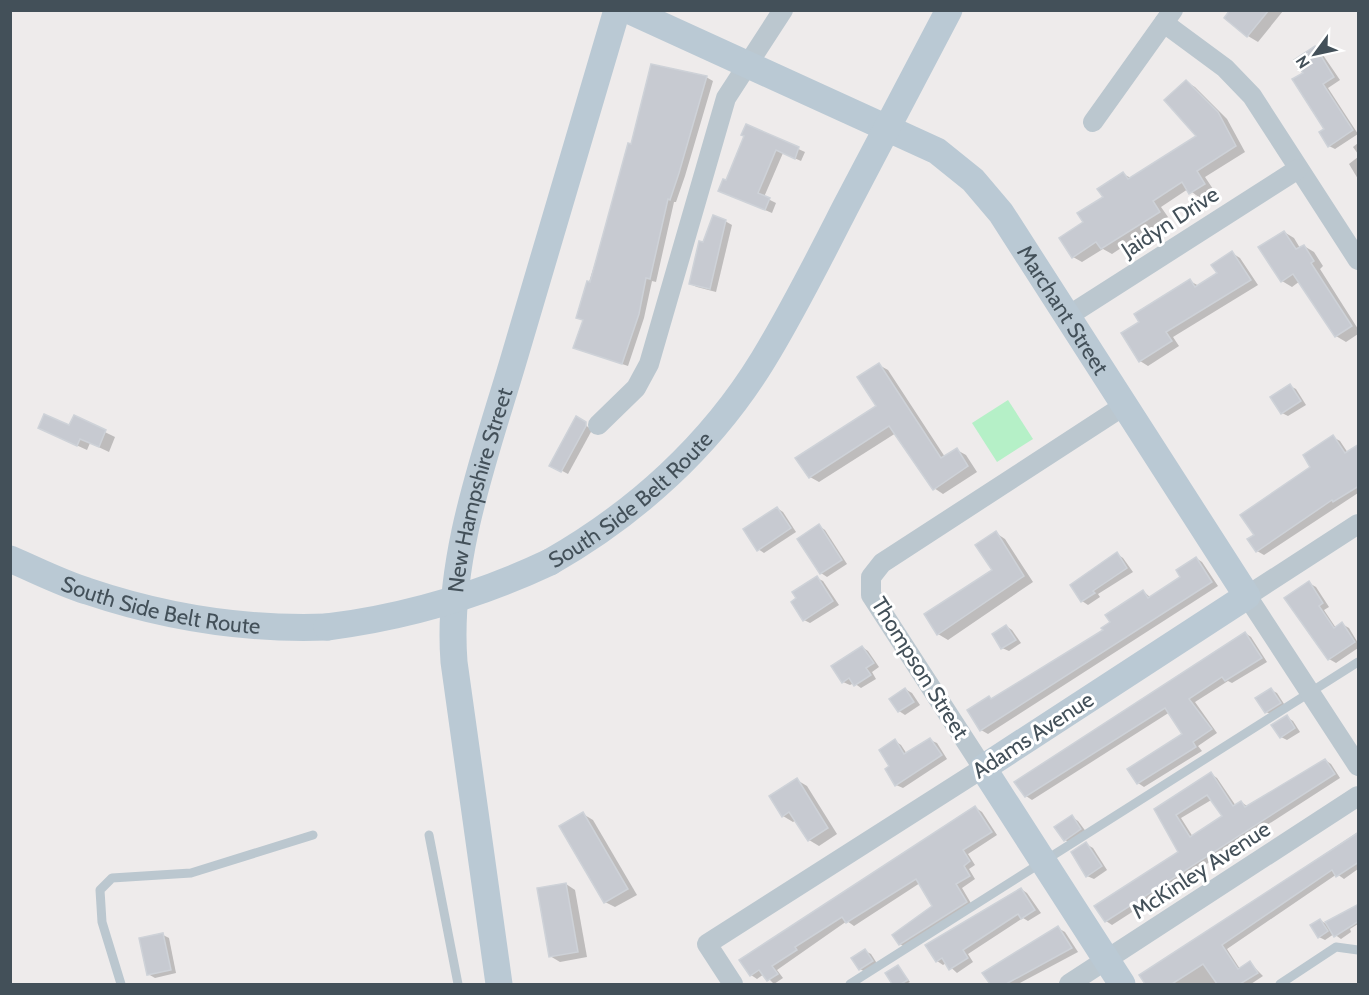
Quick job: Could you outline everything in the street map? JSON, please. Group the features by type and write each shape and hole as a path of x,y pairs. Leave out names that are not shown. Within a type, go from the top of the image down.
{"street":[{"name":"New Hampshire Street","path":"499,984 454,662 452,636 456,576 498,414 617,10"},
{"name":"Marchant Street","path":"628,10 937,150 973,180 1001,213 1359,766"},
{"path":"598,425 636,388 649,364 726,98 783,10"},
{"name":"South Side Belt Route","path":"10,559 84,591 132,605 230,623 278,628 327,627 373,621 464,598 550,562 590,539 631,509 671,474 722,417 762,363 792,311 949,10"},
{"path":"1094,122 1168,17 1225,68 1252,96 1359,260"},
{"name":"Jaidyn Drive","path":"1068,316 1298,169"},
{"name":"Thompson Street","path":"1122,984 871,595 871,577 882,563 1125,405"},
{"name":"Adams Avenue","path":"733,984 706,944 1359,524"},
{"name":"McKinley Avenue","path":"1069,984 1359,796"}],"lane":[{"path":"850,984 1359,662"},
{"path":"121,984 102,922 100,890 112,878 191,873 313,835"},
{"path":"429,835 458,984"},
{"path":"1280,984 1336,947 1359,950"}],"green space":[{"path":"1008,400 1033,439 997,462 972,423"}],"building":[{"path":"1230,10 1269,10 1247,37 1224,18"},
{"path":"1315,46 1334,77 1323,84 1353,130 1328,147 1319,132 1324,129 1292,79 1303,73 1294,60"},
{"path":"651,64 707,76 679,173 670,200 668,199 650,279 646,278 639,314 622,364 573,348 583,320 576,318 587,281 590,282 628,143 631,144"},
{"path":"1186,80 1218,112 1236,146 1197,171 1205,184 1189,194 1182,182 1153,201 1160,212 1101,249 1096,242 1072,258 1059,238 1083,222 1077,213 1103,197 1097,189 1123,172 1128,179 1196,136 1164,100"},
{"path":"746,124 799,147 795,159 776,150 758,193 770,198 765,210 718,191 723,179 726,180 744,136 741,135"},
{"path":"713,215 726,220 710,289 689,284 699,241 703,242"},
{"path":"1284,231 1296,249 1304,245 1314,261 1311,263 1352,326 1335,337 1293,274 1281,282 1258,247"},
{"path":"1232,251 1251,280 1166,332 1172,341 1139,362 1121,333 1139,322 1134,314 1190,279 1195,287 1217,273 1211,265"},
{"path":"879,363 941,458 957,448 968,466 933,490 889,426 809,478 795,458 876,406 857,377"},
{"path":"1290,384 1301,401 1281,414 1270,397"},
{"path":"44,414 69,425 74,415 106,430 99,447 80,439 77,446 38,428"},
{"path":"576,416 586,422 586,426 561,472 549,466"},
{"path":"1333,435 1345,453 1359,444 1359,486 1333,502 1332,500 1256,552 1247,539 1254,535 1240,515 1310,467 1303,455"},
{"path":"777,507 791,528 757,551 743,529"},
{"path":"819,524 842,560 820,574 797,539"},
{"path":"996,531 1024,576 937,635 924,614 992,570 975,545"},
{"path":"1117,552 1127,568 1081,602 1070,585"},
{"path":"1196,557 1212,582 980,731 967,710 989,696 991,699 1103,630 1101,628 1110,622 1105,615 1143,590 1148,598 1180,577 1176,570"},
{"path":"817,576 833,601 803,621 791,602 796,598 792,592"},
{"path":"1309,581 1323,603 1319,606 1334,628 1342,622 1355,642 1328,660 1284,598"},
{"path":"1006,625 1016,640 1001,649 992,634"},
{"path":"1245,632 1262,658 1225,681 1222,677 1189,699 1212,729 1193,742 1196,747 1137,784 1127,769 1182,734 1165,708 1025,797 1014,782"},
{"path":"862,646 874,663 866,668 871,675 854,686 849,678 842,683 831,666"},
{"path":"905,688 914,702 898,712 889,699"},
{"path":"1271,688 1281,703 1265,713 1255,698"},
{"path":"1287,715 1295,728 1280,738 1271,725"},
{"path":"930,738 942,755 895,786 885,769 889,766 879,750 895,739 904,754"},
{"path":"1325,759 1335,774 1105,922 1094,906 1178,852 1154,809 1211,772 1233,806 1241,801 1245,807","holes":["1207,795 1222,816 1190,837 1176,815"]},
{"path":"797,778 828,828 808,841 789,812 782,817 769,796"},
{"path":"975,806 992,832 963,850 970,861 964,866 970,876 956,884 967,902 899,945 892,935 932,906 916,879 846,923 842,917 795,947 797,950 772,966 778,974 767,981 759,970 750,976 739,960"},
{"path":"583,812 628,889 604,903 559,826"},
{"path":"1072,815 1081,829 1064,841 1054,827"},
{"path":"1359,832 1359,862 1336,877 1332,870 1222,945 1238,969 1250,961 1258,973 1240,984 1217,984 1203,964 1172,984 1145,984 1139,975"},
{"path":"1086,842 1102,866 1086,877 1071,852"},
{"path":"566,883 578,952 549,957 537,888"},
{"path":"1021,888 1035,910 1021,919 1018,914 963,950 968,958 949,970 942,958 936,962 925,945"},
{"path":"1359,904 1359,921 1334,937 1325,922"},
{"path":"1320,919 1328,931 1318,938 1310,925"},
{"path":"1058,926 1072,948 1006,984 990,984 982,973"},
{"path":"163,933 171,970 147,975 139,938"},
{"path":"865,949 873,961 859,970 851,958"},
{"path":"898,965 908,980 901,984 892,984 885,973"}]}
